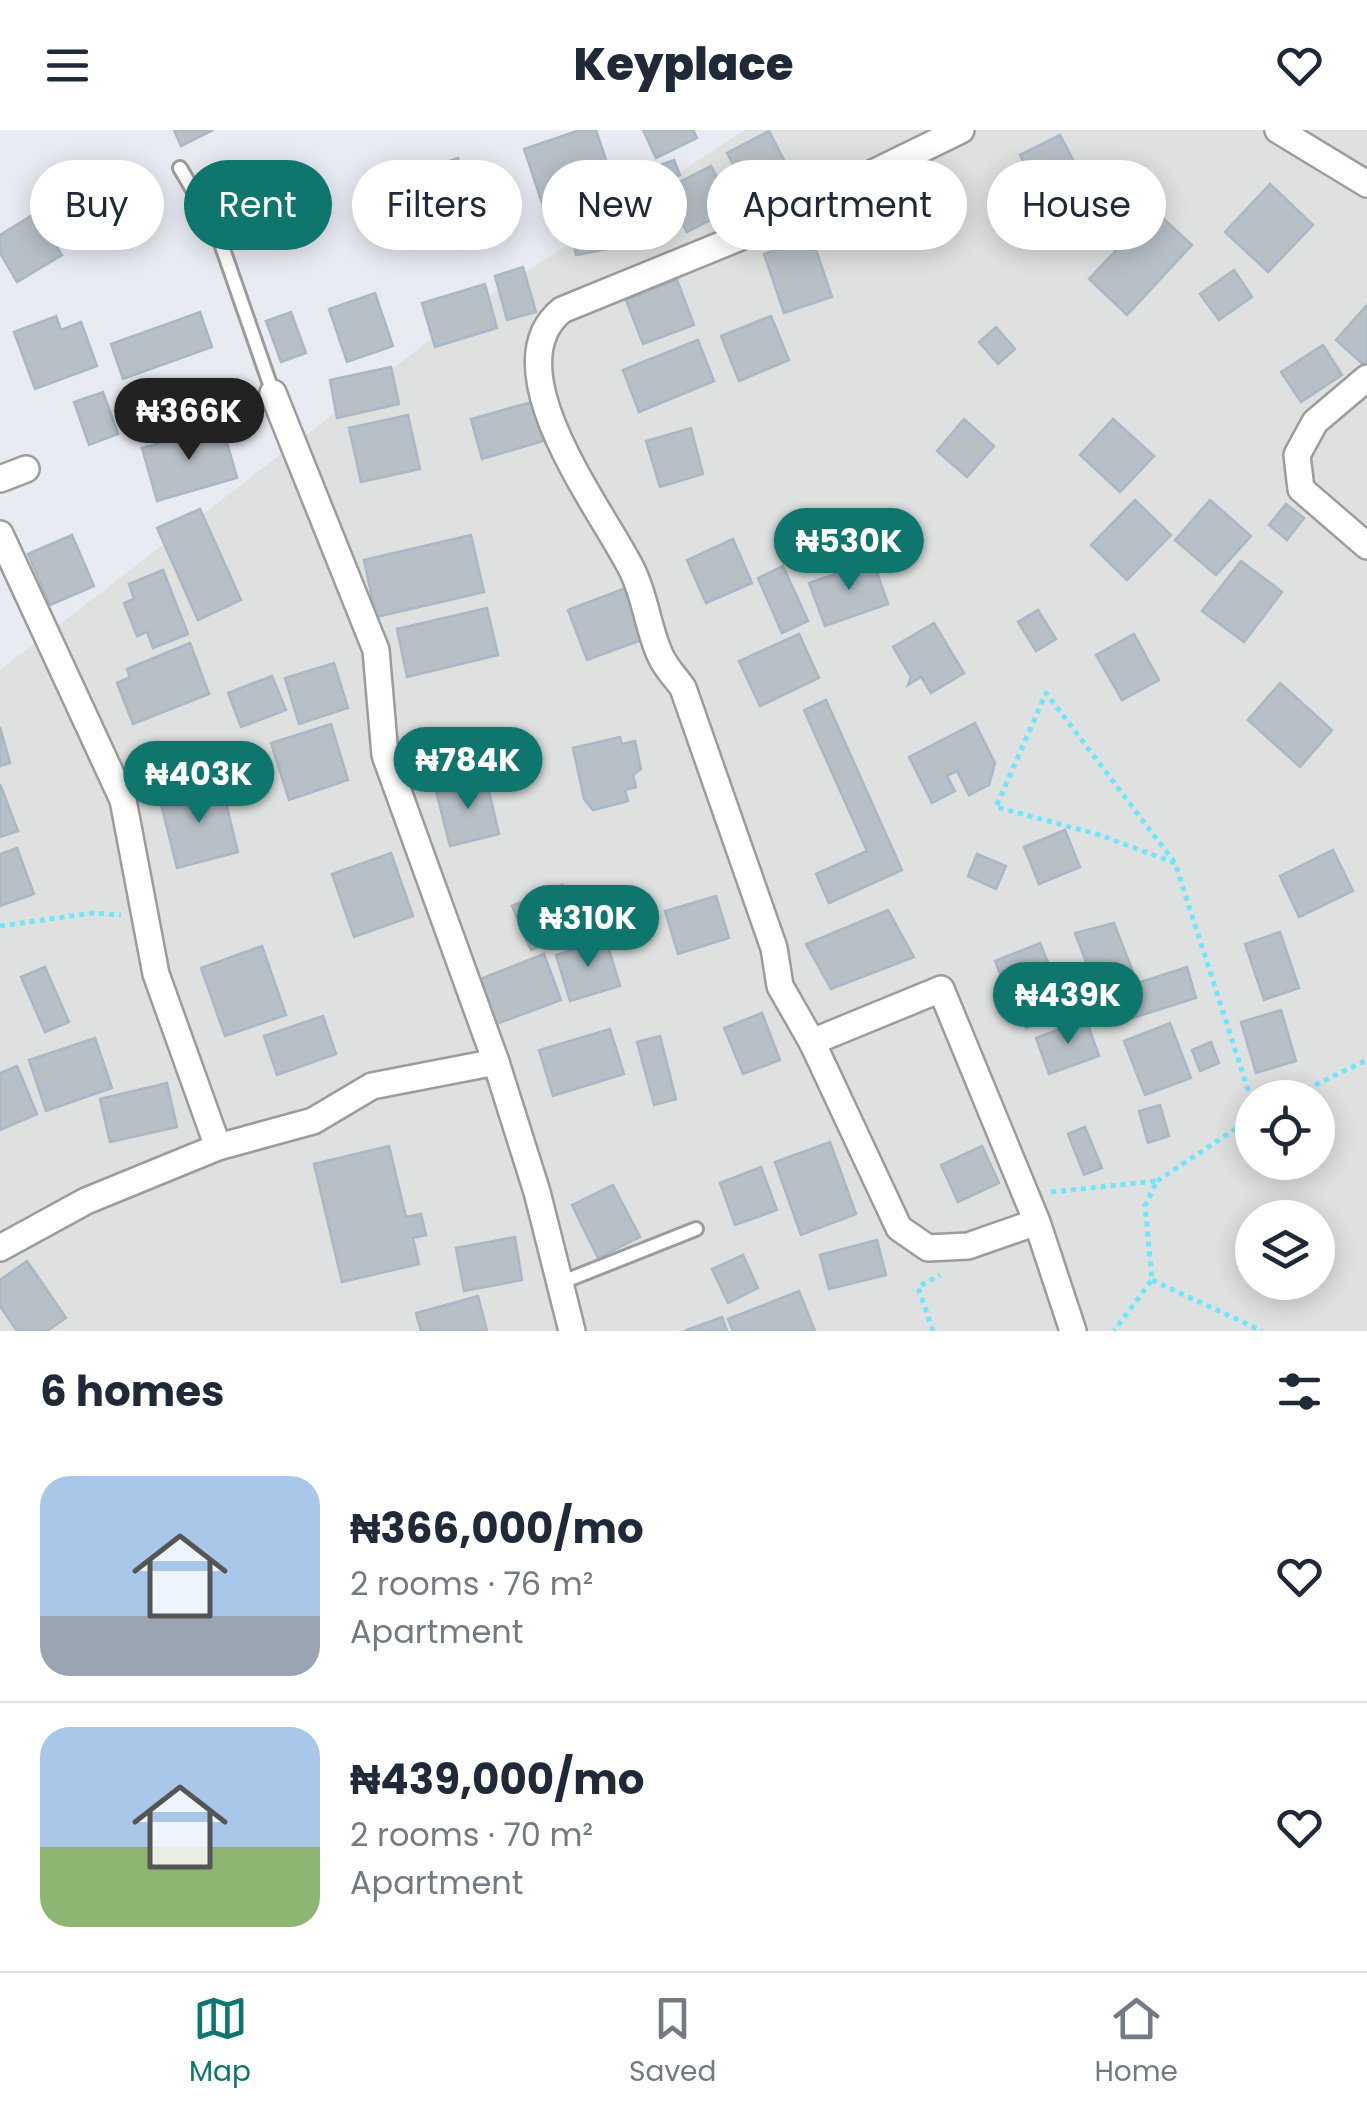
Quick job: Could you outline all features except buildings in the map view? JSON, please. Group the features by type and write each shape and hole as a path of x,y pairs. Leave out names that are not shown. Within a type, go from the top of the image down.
{"street":[{"path":"961,130 748,234 562,310 551,319 539,341 544,395 573,472 631,568 646,602 660,656 683,688 774,948 780,986 812,1042 899,1228 928,1248 968,1246 1032,1210"},
{"path":"1278,130 1367,184"},
{"path":"1367,378 1315,422 1297,455 1300,489 1367,546"},
{"path":"273,394 376,650 385,756 496,1062 537,1192 572,1331"},
{"path":"0,479 26,469"},
{"path":"0,534 123,800 156,974 218,1148"},
{"path":"812,1042 941,989 1032,1210 1073,1331"},
{"path":"0,1248 86,1202 218,1148 313,1120 372,1086 496,1062"}],"lane":[{"path":"180,168 216,229 273,394"},
{"path":"560,1283 696,1229"}],"path":[{"path":"1175,864 1100,834 996,807 1046,693 1175,864 1245,1080"},
{"path":"0,926 92,913 147,917"},
{"path":"1325,1080 1367,1060"},
{"path":"1032,1210 1070,1187 1157,1181 1235,1129"},
{"path":"1114,1331 1152,1280 1145,1206 1157,1181"},
{"path":"1152,1280 1262,1331"}],"shaded area":[{"path":"745,130 1367,130 1367,1331 0,1331 0,670 478,303 560,250 687,250 687,168"}]}
